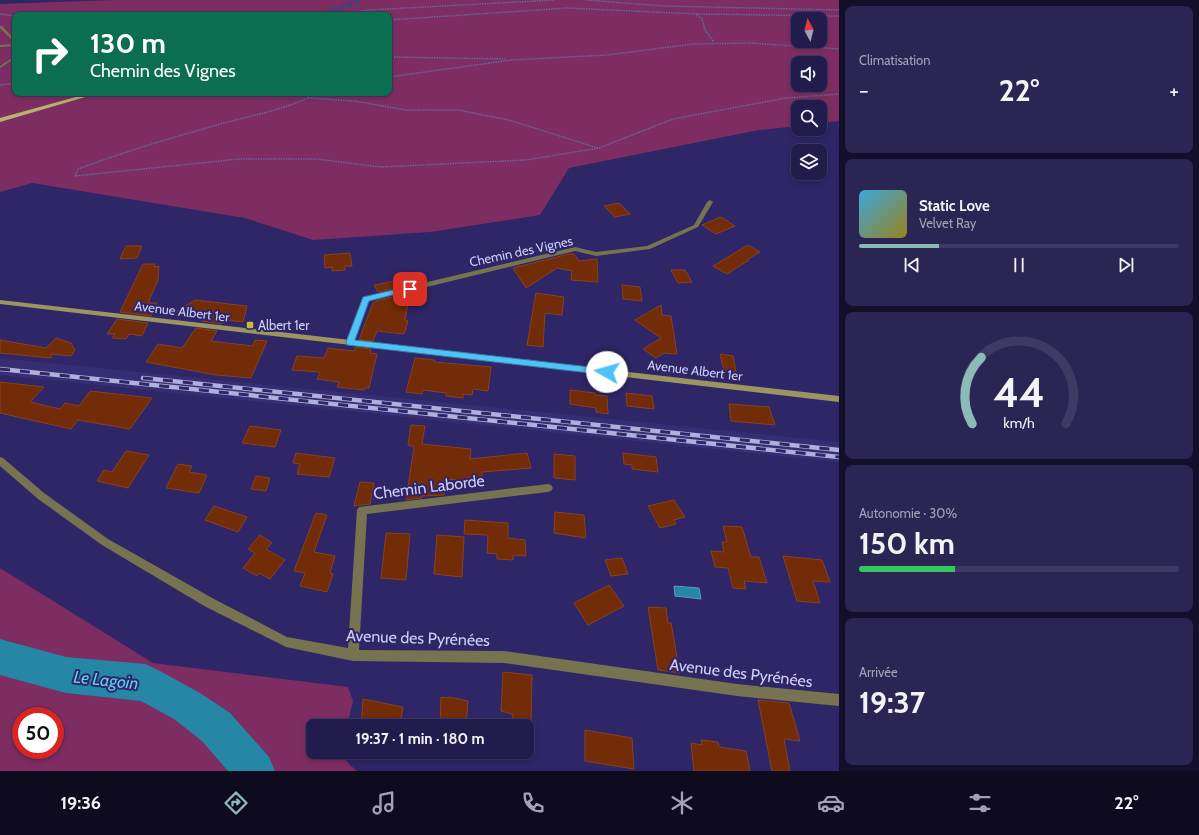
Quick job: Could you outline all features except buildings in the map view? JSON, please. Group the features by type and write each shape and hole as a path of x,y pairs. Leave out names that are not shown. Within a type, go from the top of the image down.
{"main road":[{"path":"0,120 85,96"},
{"path":"0,117 22,114"},
{"name":"Avenue Albert 1er","path":"0,302 839,399"}],"street":[{"name":"Chemin des Vignes","path":"350,342 366,299 575,249 596,254 648,248 696,226 710,202"},
{"name":"Avenue des Pyrénées","path":"0,461 41,496 105,542 210,603 286,642 353,655 504,657 737,690 839,700"},
{"name":"Chemin Laborde","path":"353,655 362,510 548,488"}],"lane":[{"path":"1,27 12,40"},
{"path":"0,46 12,44"},
{"path":"0,66 12,59"}],"path":[{"path":"352,12 554,0"},
{"path":"586,0 680,7 839,10"},
{"path":"392,20 567,8 697,14 839,16"},
{"path":"0,14 12,16"},
{"path":"697,14 702,19 705,30 714,43"},
{"path":"392,77 511,60 607,55 693,44 714,43 839,49"},
{"path":"392,57 461,57 511,60"},
{"path":"0,86 12,84"},
{"path":"599,148 509,120 458,110 406,110 355,101 308,98 289,107 235,119 146,144 78,168 75,176 239,159 317,159 381,167 526,160 599,148 673,119 786,98 839,94"}],"shaded area":[{"path":"115,0 839,0 839,121 827,122 827,100 791,100 791,127 759,130 569,168 540,215 430,232 313,240 245,218 32,183 0,192 0,4"},
{"path":"0,358 839,442 839,462 0,375"},
{"path":"0,568 153,663 348,687 353,701 349,719 306,719 306,759 345,759 357,771 0,771"}],"water":[{"path":"674,586 699,588 701,599 675,596"}],"waterway":[{"name":"Le Lagoin","path":"0,657 66,675 145,683 187,706 216,727 255,771"}],"tunnel":[{"path":"328,12 362,0"}],"railway":[{"path":"0,369 839,457"},
{"path":"143,378 839,450"}],"place":[{"name":"Albert 1er","path":"250,325"}],"route":[{"path":"410,289 366,299 350,342 607,372"}]}
